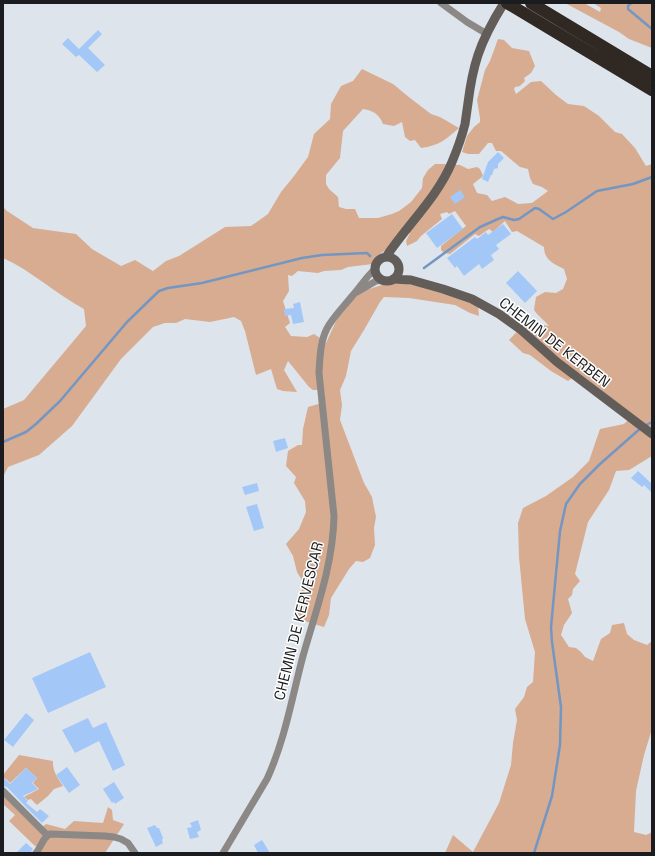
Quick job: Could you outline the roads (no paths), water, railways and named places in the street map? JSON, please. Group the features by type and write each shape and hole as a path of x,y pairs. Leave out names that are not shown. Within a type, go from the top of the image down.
{"highway":[{"path":"531,3 652,76"},
{"path":"509,4 650,89"}],"street":[{"path":"441,3 467,22 487,34"},
{"path":"386,257 445,178 464,125 481,45 487,34 509,4"},
{"path":"396,243 396,260 399,266 397,276 388,280 383,280 378,276 375,269 378,260 386,257 396,260"},
{"name":"CHEMIN DE KERVESCAR","path":"223,853 267,779 273,766 283,736 304,652 327,571 333,535 334,516 319,373 322,340 334,318 362,282 375,269"},
{"name":"CHEMIN DE KERBEN","path":"399,269 411,280"},
{"name":"CHEMIN DE KERBEN","path":"393,279 411,280 460,294 500,314 520,329 557,362 652,434"},
{"name":"CHEMIN DE KERVESCAR","path":"353,295 376,281 383,280"},
{"path":"3,791 47,835"},
{"path":"36,853 47,835 52,834 105,836 118,838 128,843 135,853"}],"waterway":[{"path":"631,3 628,6 628,9 652,29"},
{"path":"424,268 480,227 503,217 514,220 519,219 535,208 539,209 553,219 597,191 633,184 652,177"},
{"path":"3,442 26,432 60,401 127,322 159,291 168,288 202,283 302,258 322,255 367,253 370,256"},
{"path":"534,853 552,796 560,745 561,707 551,627 560,531 566,504 580,484 600,464 642,427 652,422"}]}
